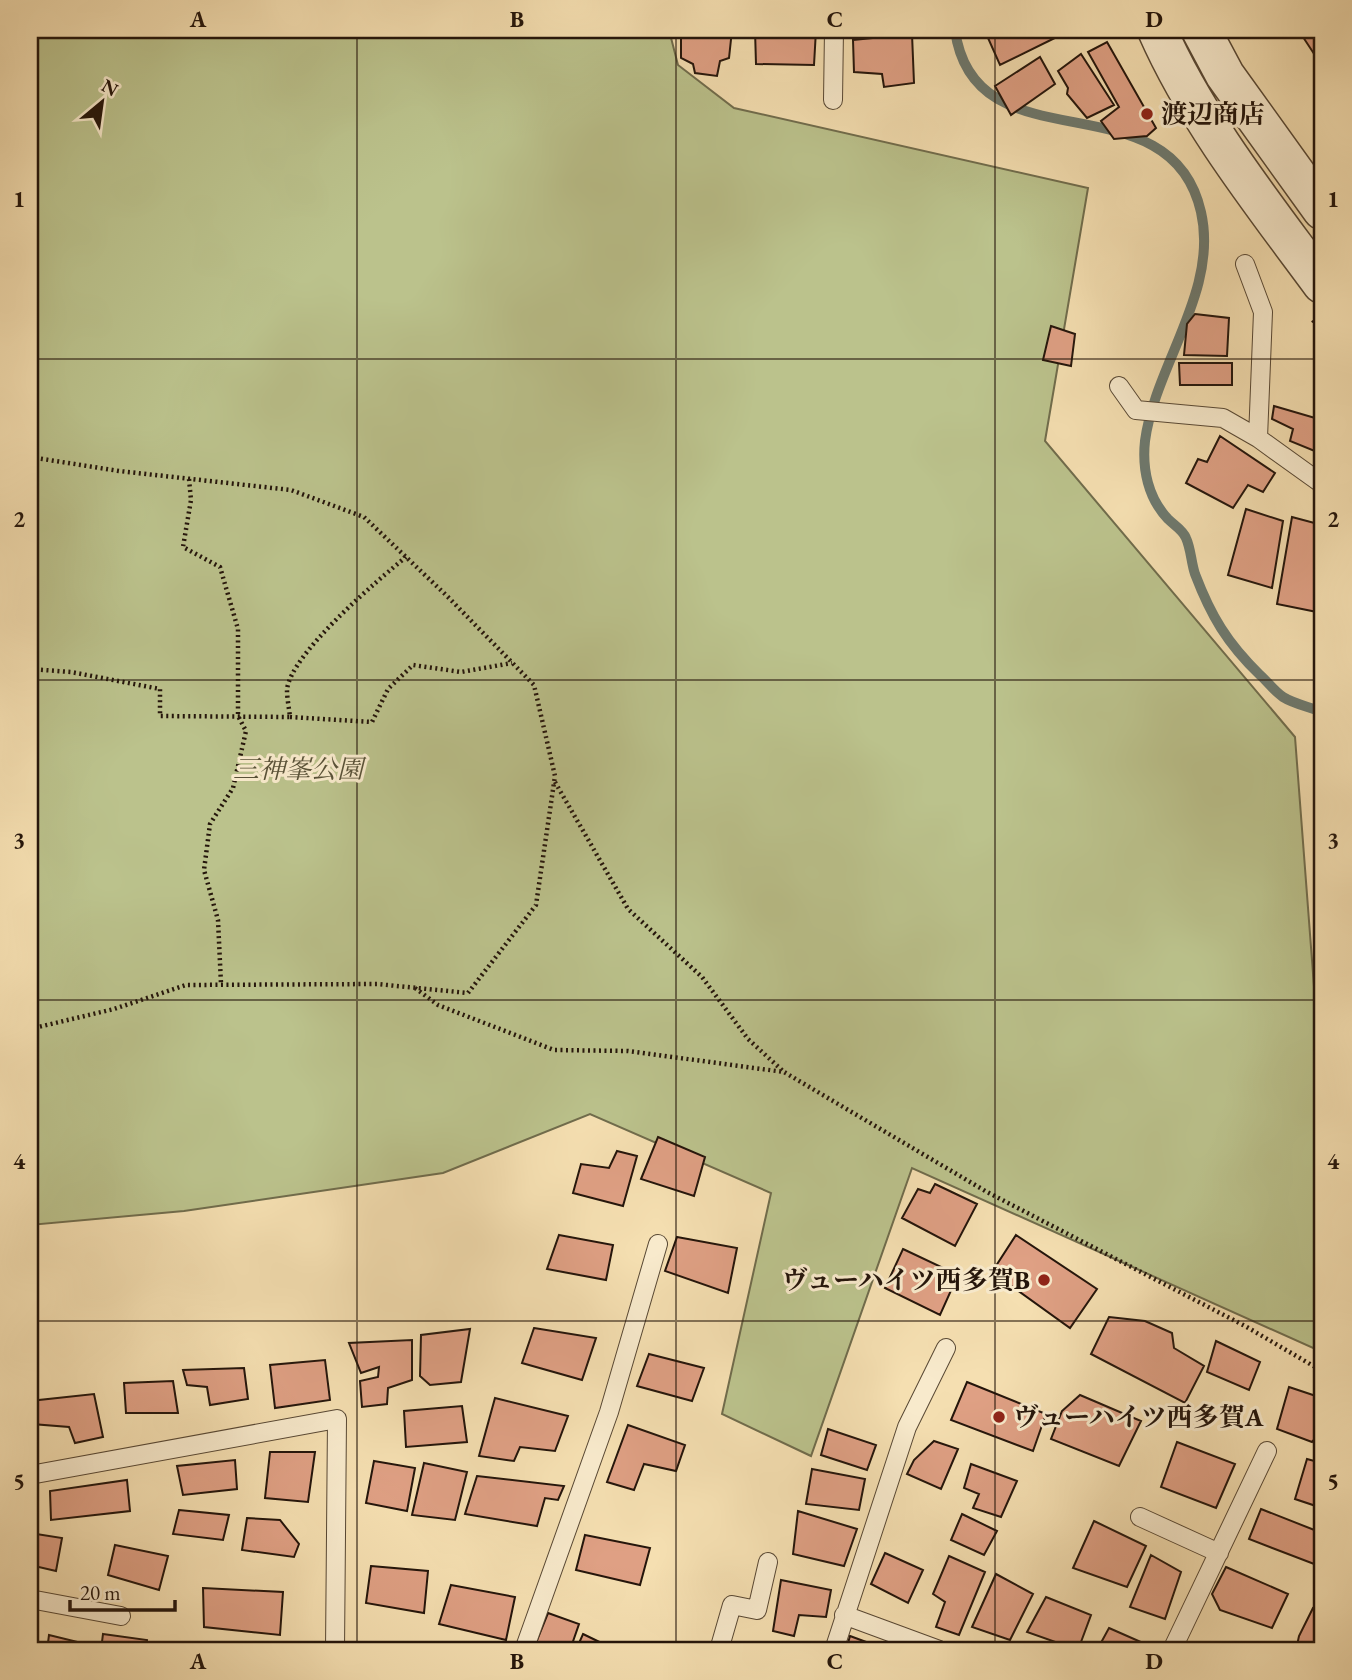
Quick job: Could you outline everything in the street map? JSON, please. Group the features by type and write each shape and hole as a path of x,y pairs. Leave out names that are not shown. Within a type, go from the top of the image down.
{"street":[{"path":"1157,30 1169,57 1237,166 1322,284"},
{"path":"1201,30 1225,75 1322,210"}],"lane":[{"path":"833,100 834,30"},
{"path":"1245,264 1263,313 1258,438"},
{"path":"1119,386 1136,410 1223,418 1258,438 1322,484"},
{"path":"524,1650 609,1412 658,1244"},
{"path":"834,1650 907,1427 946,1348"},
{"path":"30,1475 337,1419 335,1650"},
{"path":"1172,1650 1267,1451"},
{"path":"1140,1517 1219,1553"},
{"path":"719,1650 732,1605 757,1610 768,1562"},
{"path":"30,1599 121,1616"},
{"path":"844,1615 939,1650"}],"path":[{"path":"30,457 291,490 364,517 534,685 554,781 628,909 702,977 748,1039 783,1072 987,1192 1245,1326 1322,1371"},
{"path":"189,479 191,499 183,547 220,567 238,629 238,716 246,731 233,788 210,824 204,870 218,920 221,984"},
{"path":"290,717 287,687 301,663 327,629 406,557"},
{"path":"30,669 71,672 160,689 160,716 290,717 372,722 388,690 413,665 461,672 512,663"},
{"path":"30,1029 114,1009 186,985 377,984 468,993 536,905 554,781"},
{"path":"414,987 439,1005 554,1050 628,1051 783,1072"}],"green space":[{"name":"三神峯公園","path":"30,30 669,30 678,65 734,108 1088,188 1045,441 1295,737 1317,1026 1322,1029 1322,1352 912,1168 811,1456 722,1414 771,1193 590,1114 443,1173 184,1211 30,1225"}],"building":[{"path":"681,30 732,30 729,58 720,61 717,76 695,73 693,64 681,58"},
{"path":"755,30 816,30 814,65 756,64"},
{"path":"1004,30 1071,30 1000,65 988,38"},
{"path":"1309,30 1322,30 1322,66 1301,34"},
{"path":"912,34 914,83 884,87 882,74 854,72 853,40"},
{"path":"1107,42 1156,128 1147,136 1114,139 1101,121 1119,107 1088,52"},
{"path":"1081,54 1114,105 1087,118 1067,94 1068,88 1058,71"},
{"path":"1040,57 1055,84 1011,115 995,86"},
{"path":"1195,314 1229,318 1227,356 1184,355 1187,324"},
{"path":"1051,326 1075,334 1071,366 1043,360"},
{"path":"1179,363 1232,363 1232,385 1180,385"},
{"path":"1274,406 1322,420 1322,454 1290,441 1293,429 1272,419"},
{"path":"1220,436 1275,473 1263,492 1248,485 1233,508 1186,483 1198,459 1207,462"},
{"path":"1246,509 1283,521 1272,588 1228,575"},
{"path":"1292,517 1322,525 1322,579 1317,612 1277,604"},
{"path":"658,1137 705,1157 694,1196 641,1179"},
{"path":"617,1151 637,1156 623,1206 573,1193 581,1164 609,1168"},
{"path":"935,1184 977,1204 955,1246 902,1218 918,1189 930,1193"},
{"path":"559,1235 613,1245 606,1280 547,1269"},
{"name":"ヴューハイツ西多賀B","path":"1016,1235 1097,1289 1070,1328 992,1272"},
{"path":"677,1237 737,1248 728,1293 665,1271"},
{"path":"903,1249 958,1275 940,1315 885,1288"},
{"path":"1109,1317 1145,1321 1172,1333 1174,1348 1204,1366 1185,1403 1091,1354"},
{"path":"534,1328 596,1338 582,1380 522,1363"},
{"path":"470,1329 461,1382 430,1385 420,1376 421,1335"},
{"path":"412,1340 412,1380 388,1388 387,1404 362,1407 360,1381 378,1377 379,1367 361,1373 349,1343"},
{"path":"1216,1341 1260,1362 1249,1390 1207,1372"},
{"path":"649,1354 704,1368 692,1401 637,1386"},
{"path":"325,1360 330,1400 275,1408 270,1365"},
{"path":"244,1368 248,1399 210,1405 207,1387 187,1385 183,1370"},
{"path":"173,1381 178,1413 126,1413 124,1383"},
{"name":"ヴューハイツ西多賀A","path":"967,1382 1046,1414 1033,1451 951,1420"},
{"path":"1289,1387 1322,1398 1322,1437 1318,1435 1312,1442 1277,1429"},
{"path":"94,1394 103,1437 75,1443 69,1427 32,1424 30,1401"},
{"path":"1080,1395 1141,1421 1119,1466 1051,1439 1062,1411"},
{"path":"495,1398 568,1416 555,1451 520,1447 514,1461 479,1456"},
{"path":"462,1406 467,1442 406,1447 404,1411"},
{"path":"628,1425 685,1445 676,1471 644,1464 634,1490 607,1482"},
{"path":"828,1429 876,1445 867,1470 821,1455"},
{"path":"934,1441 958,1449 941,1489 907,1474 914,1460"},
{"path":"1177,1442 1235,1464 1216,1508 1161,1487"},
{"path":"270,1452 315,1452 308,1502 265,1498"},
{"path":"1307,1459 1322,1463 1322,1508 1295,1499"},
{"path":"235,1460 237,1489 183,1495 177,1466"},
{"path":"374,1461 415,1468 407,1511 366,1503"},
{"path":"424,1463 467,1472 455,1520 412,1515"},
{"path":"971,1464 1017,1481 1001,1517 973,1508 979,1494 964,1488"},
{"path":"812,1469 865,1479 859,1510 806,1504"},
{"path":"477,1476 564,1486 558,1500 545,1498 537,1526 465,1514"},
{"path":"127,1480 130,1511 51,1520 50,1491"},
{"path":"1261,1509 1322,1533 1322,1567 1249,1539"},
{"path":"179,1510 229,1515 223,1540 173,1534"},
{"path":"798,1511 857,1529 844,1566 793,1554"},
{"path":"962,1514 997,1531 984,1555 951,1540"},
{"path":"247,1518 280,1520 299,1544 294,1557 242,1550"},
{"path":"1094,1521 1146,1546 1127,1587 1073,1568"},
{"path":"30,1533 62,1538 56,1571 30,1565"},
{"path":"585,1535 650,1548 640,1585 576,1570"},
{"path":"115,1545 168,1556 159,1590 108,1575"},
{"path":"885,1553 923,1570 908,1603 871,1584"},
{"path":"1151,1555 1181,1572 1165,1619 1130,1607"},
{"path":"949,1556 985,1572 959,1635 936,1627 945,1602 933,1594"},
{"path":"371,1566 428,1571 424,1613 366,1603"},
{"path":"1226,1567 1288,1594 1272,1628 1220,1610 1212,1594"},
{"path":"996,1574 1033,1594 1010,1640 972,1627"},
{"path":"781,1580 831,1590 826,1617 799,1615 794,1636 773,1631"},
{"path":"451,1585 515,1597 506,1640 439,1624"},
{"path":"203,1588 283,1592 280,1635 204,1627"},
{"path":"1046,1597 1091,1615 1078,1650 1027,1632"},
{"path":"1313,1608 1322,1610 1322,1650 1296,1650 1299,1636"},
{"path":"548,1613 579,1624 570,1650 533,1650"},
{"path":"30,1628 37,1630 33,1650 30,1650"},
{"path":"1109,1628 1150,1646 1148,1650 1097,1650"},
{"path":"103,1634 147,1640 146,1650 101,1650"},
{"path":"583,1634 616,1650 576,1650"},
{"path":"49,1635 94,1646 94,1650 47,1650"},
{"path":"850,1636 888,1650 846,1650"}],"waterway":[{"path":"955,30 970,73 997,99 1033,113 1115,131 1152,145 1182,170 1201,212 1204,241 1201,270 1184,328 1160,384 1151,413 1144,452 1148,483 1161,511 1185,535 1201,589 1229,640 1280,695 1322,712"}],"place":[{"name":"渡辺商店","path":"1147,114"},
{"name":"ヴューハイツ西多賀B","path":"1044,1280"},
{"name":"ヴューハイツ西多賀A","path":"999,1417"}]}
